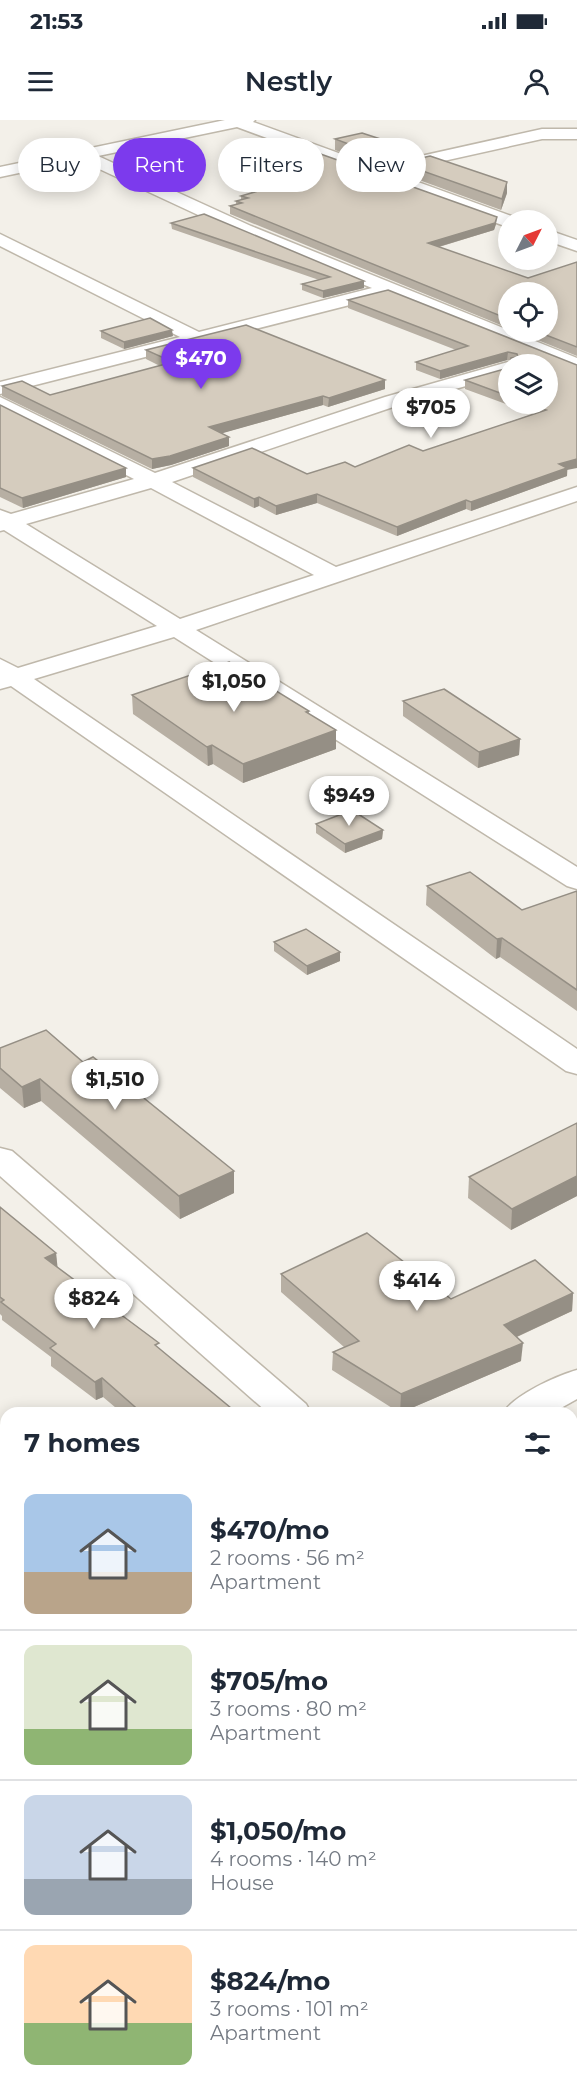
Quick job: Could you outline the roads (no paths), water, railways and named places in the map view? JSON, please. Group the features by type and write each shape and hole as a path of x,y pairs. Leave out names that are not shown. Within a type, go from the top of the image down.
{"street":[{"path":"542,120 559,127 556,133"},
{"path":"101,151 242,121 336,157"},
{"path":"426,161 556,133 577,134"},
{"path":"101,163 245,230 553,354"},
{"path":"0,172 18,168"},
{"path":"426,191 498,217"},
{"path":"0,239 199,339"},
{"path":"558,239 577,246"},
{"path":"0,388 393,288"},
{"path":"558,354 577,349"},
{"path":"558,356 577,364"},
{"path":"3,521 152,481 392,401 498,371"},
{"path":"0,403 334,576"},
{"path":"5,675 175,629 577,494"},
{"path":"3,521 577,880"},
{"path":"5,675 577,1064"},
{"path":"0,1158 285,1407"},
{"path":"533,1407 577,1383"}]}
